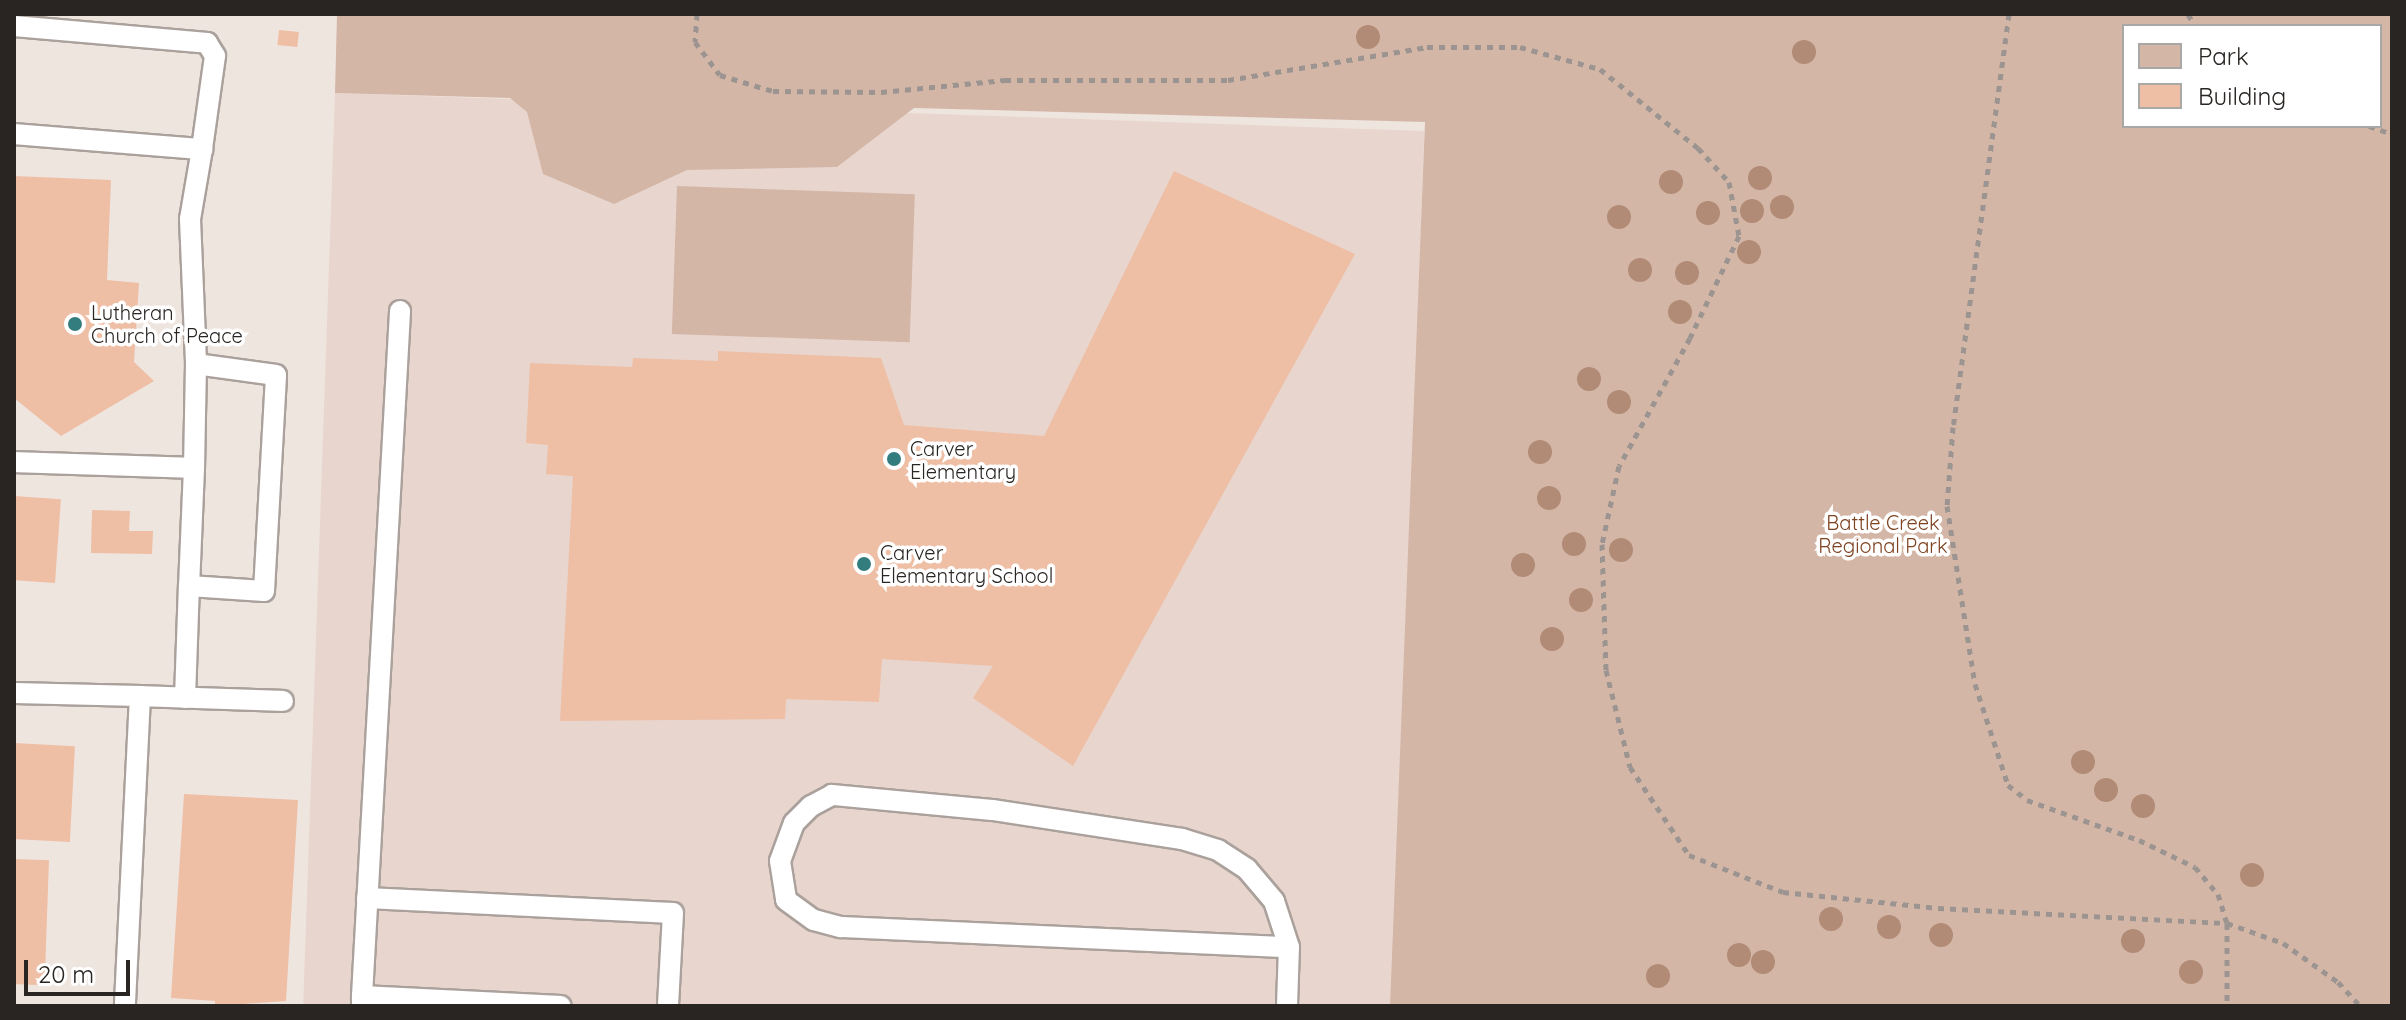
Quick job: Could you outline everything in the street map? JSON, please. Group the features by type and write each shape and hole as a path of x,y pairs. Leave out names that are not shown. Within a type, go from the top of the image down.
{"lane":[{"path":"14,26 207,43 215,56 190,219 196,364 185,698"},
{"path":"14,134 202,149"},
{"path":"400,311 362,1001 561,1006"},
{"path":"189,586 264,591 278,382 271,371 196,364"},
{"path":"14,462 194,468"},
{"path":"14,693 283,701"},
{"path":"125,1006 140,696"},
{"path":"1287,1006 1289,947 1274,901 1247,869 1218,850 1182,839 856,795 832,795 811,806 784,840 780,884 786,900 814,920 841,927 1289,947"},
{"path":"367,898 673,913 668,1006"}],"path":[{"path":"697,14 695,42 720,75 773,91 881,92 1005,80 1228,80 1427,47 1520,47 1600,69 1698,148 1729,182 1739,236 1690,338 1619,466 1602,544 1606,670 1630,767 1689,855 1783,892 1938,908 2227,923 2283,943 2338,982 2360,1006"},
{"path":"2009,14 1953,427 1947,506 1975,684 2008,785 2027,800 2139,840 2195,867 2218,894 2227,923 2227,1006"}],"shaded area":[{"name":"Carver Elementary School","path":"335,93 1424,131 1394,1006 303,1005"}],"green space":[{"name":"Battle Creek Regional Park","path":"337,14 2392,14 2392,1006 1390,1006 1425,122 914,108 837,167 687,170 614,204 543,174 527,112 510,98 335,93"},
{"path":"677,186 915,194 910,342 672,334"}],"building":[{"path":"279,30 299,32 297,47 277,45"},
{"name":"Carver Elementary","path":"1174,171 1355,254 1073,766 973,698 993,666 882,659 879,702 786,699 785,719 560,721 573,476 546,474 548,445 526,443 530,363 632,367 633,358 718,361 718,351 881,358 904,425 1044,436"},
{"name":"Lutheran Church of Peace","path":"14,176 111,180 107,280 139,283 134,362 154,381 61,436 14,398"},
{"path":"14,496 61,499 55,583 14,580"},
{"path":"92,510 130,511 129,531 153,531 152,554 91,553"},
{"path":"14,743 75,746 70,842 14,839"},
{"path":"184,794 298,800 286,1001 215,1006 215,1001 171,998"},
{"path":"14,859 49,860 45,985 14,984"}],"place":[{"name":"Lutheran Church of Peace","path":"75,324"},
{"name":"Carver Elementary","path":"894,459"},
{"name":"Carver Elementary School","path":"864,564"}]}
